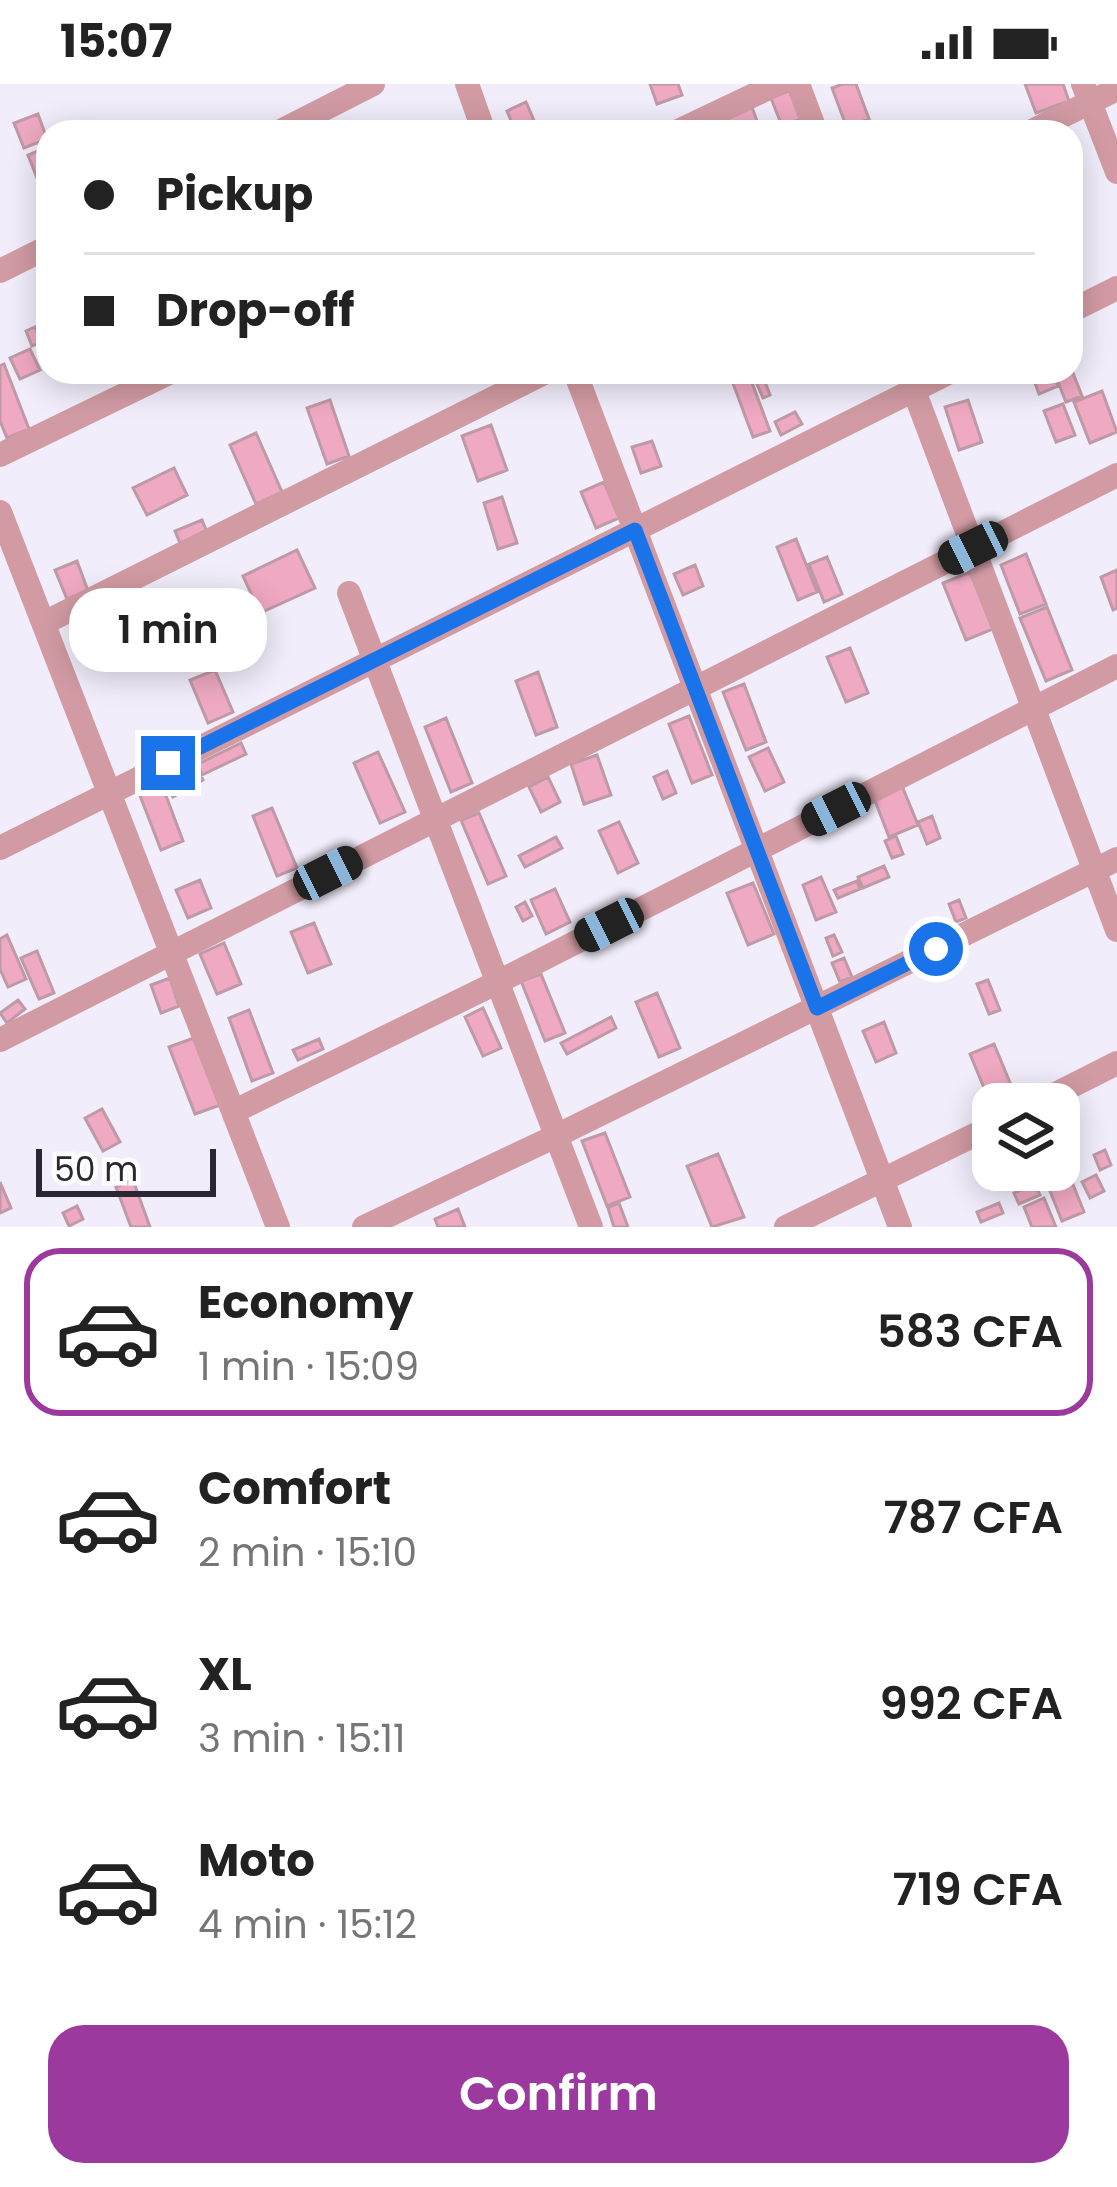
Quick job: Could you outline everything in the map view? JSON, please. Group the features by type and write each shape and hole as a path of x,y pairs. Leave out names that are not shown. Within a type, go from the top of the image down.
{"street":[{"path":"302,120 373,84"},
{"path":"467,84 480,120"},
{"path":"702,120 778,84"},
{"path":"798,84 812,120"},
{"path":"1048,120 1087,93 1117,89"},
{"path":"1087,93 1117,172"},
{"path":"0,271 36,254"},
{"path":"1083,305 1117,288"},
{"path":"0,454 146,384"},
{"path":"44,623 522,384"},
{"path":"580,384 900,1227"},
{"path":"0,848 635,530 904,384"},
{"path":"911,384 1034,708 1106,865 1117,930"},
{"path":"0,1040 1117,475"},
{"path":"0,512 278,1227"},
{"path":"349,593 591,1227"},
{"path":"235,1111 1117,666"},
{"path":"364,1227 1106,865"},
{"path":"1077,1083 1117,1063"},
{"path":"786,1227 972,1136"}],"building":[{"path":"650,84 678,84 682,95 657,104"},
{"path":"856,84 869,119 844,120 832,88"},
{"path":"1025,84 1063,84 1069,101 1036,113"},
{"path":"791,90 801,119 780,120 771,98"},
{"path":"526,102 534,120 511,120 507,111"},
{"path":"752,107 757,120 724,120"},
{"path":"38,114 36,143 24,148 14,123"},
{"path":"36,152 36,175 28,155"},
{"path":"35,327 36,344 32,346 26,331"},
{"path":"30,349 36,372 20,379 10,358"},
{"path":"4,364 29,429 7,438 0,421 0,366"},
{"path":"733,384 752,384 770,431 753,437"},
{"path":"757,384 766,384 770,395 763,398"},
{"path":"1035,384 1057,384 1058,386 1039,394"},
{"path":"1059,384 1077,384 1082,396 1066,402"},
{"path":"1102,391 1117,432 1090,443 1074,402"},
{"path":"330,400 349,456 327,464 307,408"},
{"path":"968,400 982,442 959,450 945,407"},
{"path":"1063,404 1075,435 1056,442 1044,411"},
{"path":"795,412 802,424 781,435 775,422"},
{"path":"491,425 507,470 478,481 462,436"},
{"path":"256,433 282,492 256,504 230,445"},
{"path":"652,441 661,466 641,473 632,447"},
{"path":"174,468 187,495 147,515 133,488"},
{"path":"604,482 619,518 596,528 581,492"},
{"path":"502,497 517,543 498,549 484,503"},
{"path":"202,520 207,532 180,543 175,531"},
{"path":"796,539 817,592 798,600 777,547"},
{"path":"297,550 315,588 260,613 243,576"},
{"path":"1026,554 1046,604 1020,614 1001,565"},
{"path":"827,557 842,594 824,602 809,564"},
{"path":"77,561 88,591 67,599 55,570"},
{"path":"695,565 703,586 683,595 674,574"},
{"path":"1117,570 1117,608 1113,610 1101,577"},
{"path":"970,572 993,629 966,640 943,583"},
{"path":"1047,607 1072,670 1046,681 1020,618"},
{"path":"850,648 868,693 846,702 827,657"},
{"path":"215,670 233,712 208,723 190,680"},
{"path":"538,672 557,727 536,735 516,681"},
{"path":"744,684 766,742 746,750 723,692"},
{"path":"689,716 712,775 692,783 669,724"},
{"path":"446,718 472,783 451,792 425,727"},
{"path":"241,743 246,754 202,775 198,764"},
{"path":"768,748 784,782 765,791 749,757"},
{"path":"378,752 405,812 380,823 354,763"},
{"path":"597,755 611,795 584,804 571,764"},
{"path":"195,764 203,780 173,797 164,781"},
{"path":"667,771 676,793 663,799 654,777"},
{"path":"548,777 560,802 541,812 529,787"},
{"path":"162,785 183,841 161,850 139,793"},
{"path":"902,786 918,825 889,837 874,798"},
{"path":"272,808 297,868 277,876 253,816"},
{"path":"479,813 506,876 488,884 461,820"},
{"path":"932,816 940,838 927,844 918,822"},
{"path":"619,822 638,863 618,873 599,831"},
{"path":"896,836 903,854 892,858 885,841"},
{"path":"556,837 562,848 525,867 519,856"},
{"path":"884,866 889,877 863,888 858,877"},
{"path":"821,877 836,912 816,920 803,885"},
{"path":"200,880 211,908 188,918 176,890"},
{"path":"857,881 860,889 838,898 834,890"},
{"path":"753,883 774,934 748,945 727,893"},
{"path":"555,889 570,922 546,934 531,900"},
{"path":"959,900 966,918 956,922 949,904"},
{"path":"525,902 532,916 523,921 516,907"},
{"path":"314,923 331,964 308,973 291,932"},
{"path":"7,935 26,979 8,987 0,969 0,939"},
{"path":"834,935 842,952 833,956 826,938"},
{"path":"224,943 241,984 217,994 200,954"},
{"path":"37,951 54,993 39,999 21,958"},
{"path":"844,958 852,977 840,982 832,963"},
{"path":"541,974 565,1033 545,1041 521,981"},
{"path":"170,978 179,1006 161,1013 151,985"},
{"path":"988,980 1000,1010 989,1014 977,984"},
{"path":"657,993 680,1048 659,1057 636,1002"},
{"path":"18,1000 25,1009 7,1023 0,1013"},
{"path":"483,1008 501,1048 483,1056 465,1017"},
{"path":"249,1010 273,1073 252,1081 229,1018"},
{"path":"611,1017 616,1028 567,1054 561,1043"},
{"path":"884,1022 896,1053 876,1062 863,1031"},
{"path":"194,1038 220,1105 195,1114 169,1047"},
{"path":"319,1039 323,1049 298,1060 293,1050"},
{"path":"994,1044 1010,1083 982,1083 970,1054"},
{"path":"102,1109 120,1142 103,1151 85,1118"},
{"path":"605,1133 630,1197 607,1206 582,1141"},
{"path":"1105,1150 1111,1165 1100,1170 1094,1155"},
{"path":"718,1154 744,1217 712,1227 687,1166"},
{"path":"1096,1175 1104,1191 1090,1198 1082,1182"},
{"path":"133,1180 150,1227 131,1227 116,1187"},
{"path":"0,1182 11,1208 0,1213"},
{"path":"1038,1191 1040,1195 1019,1204 1014,1193"},
{"path":"1050,1191 1076,1191 1084,1212 1062,1221"},
{"path":"1044,1198 1056,1227 1032,1227 1024,1207"},
{"path":"619,1203 628,1227 614,1227 608,1208"},
{"path":"999,1203 1003,1213 981,1222 977,1212"},
{"path":"77,1206 83,1219 69,1226 63,1213"},
{"path":"458,1209 465,1227 438,1227 435,1219"}],"route":[{"path":"168,763 635,530 817,1008 936,949"}]}
